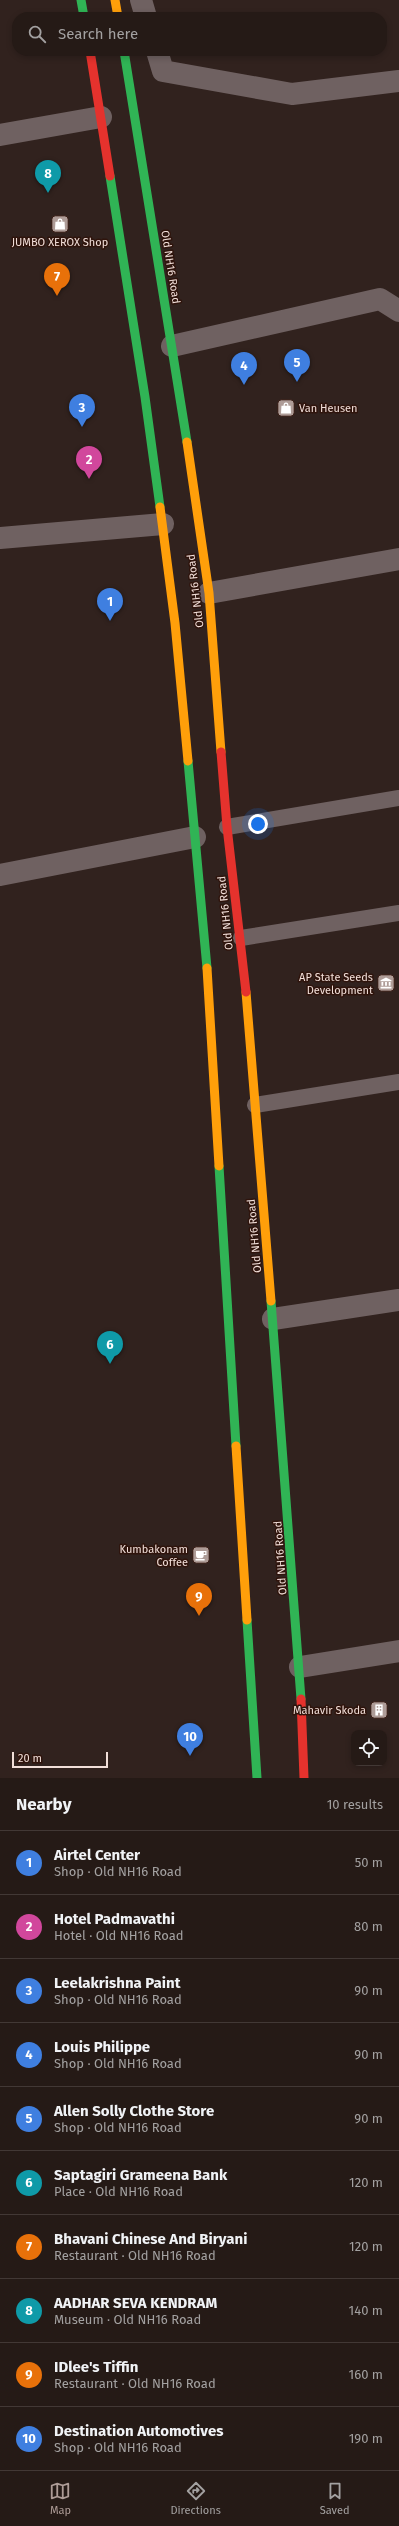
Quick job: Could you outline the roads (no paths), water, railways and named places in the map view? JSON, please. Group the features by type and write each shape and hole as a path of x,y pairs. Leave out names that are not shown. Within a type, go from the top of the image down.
{"main road":[{"path":"81,0 83,12"},
{"path":"115,0 117,12"},
{"name":"Old NH16 Road","path":"91,56 163,524 175,623 207,966 257,1778"},
{"name":"Old NH16 Road","path":"125,56 172,346 209,594 228,827 241,938 273,1320 300,1667 304,1778"}],"street":[{"path":"141,0 145,12"},
{"path":"158,56 163,71 292,94 399,81"},
{"path":"0,135 101,117"},
{"path":"172,346 380,299 399,311"},
{"path":"0,538 163,524"},
{"path":"209,594 399,559"},
{"path":"0,875 195,837"},
{"path":"273,1320 399,1300"},
{"path":"300,1667 399,1651"}],"lane":[{"path":"228,827 399,798"},
{"path":"241,938 399,913"},
{"path":"255,1105 399,1082"}],"place":[{"name":"AADHAR SEVA KENDRAM","path":"48,193"},
{"name":"JUMBO XEROX Shop","path":"60,224"},
{"name":"Bhavani Chinese And Biryani","path":"57,296"},
{"name":"Allen Solly Clothe Store","path":"297,382"},
{"name":"Louis Philippe","path":"244,385"},
{"name":"Van Heusen","path":"286,408"},
{"name":"Leelakrishna Paint","path":"82,427"},
{"name":"Hotel Padmavathi","path":"89,479"},
{"name":"Airtel Center","path":"110,621"},
{"name":"AP State Seeds Development","path":"386,983"},
{"name":"Saptagiri Grameena Bank","path":"110,1364"},
{"name":"Kumbakonam Coffee","path":"201,1555"},
{"name":"IDlee's Tiffin","path":"199,1616"},
{"name":"Mahavir Skoda","path":"379,1710"},
{"name":"Destination Automotives","path":"190,1756"}]}
